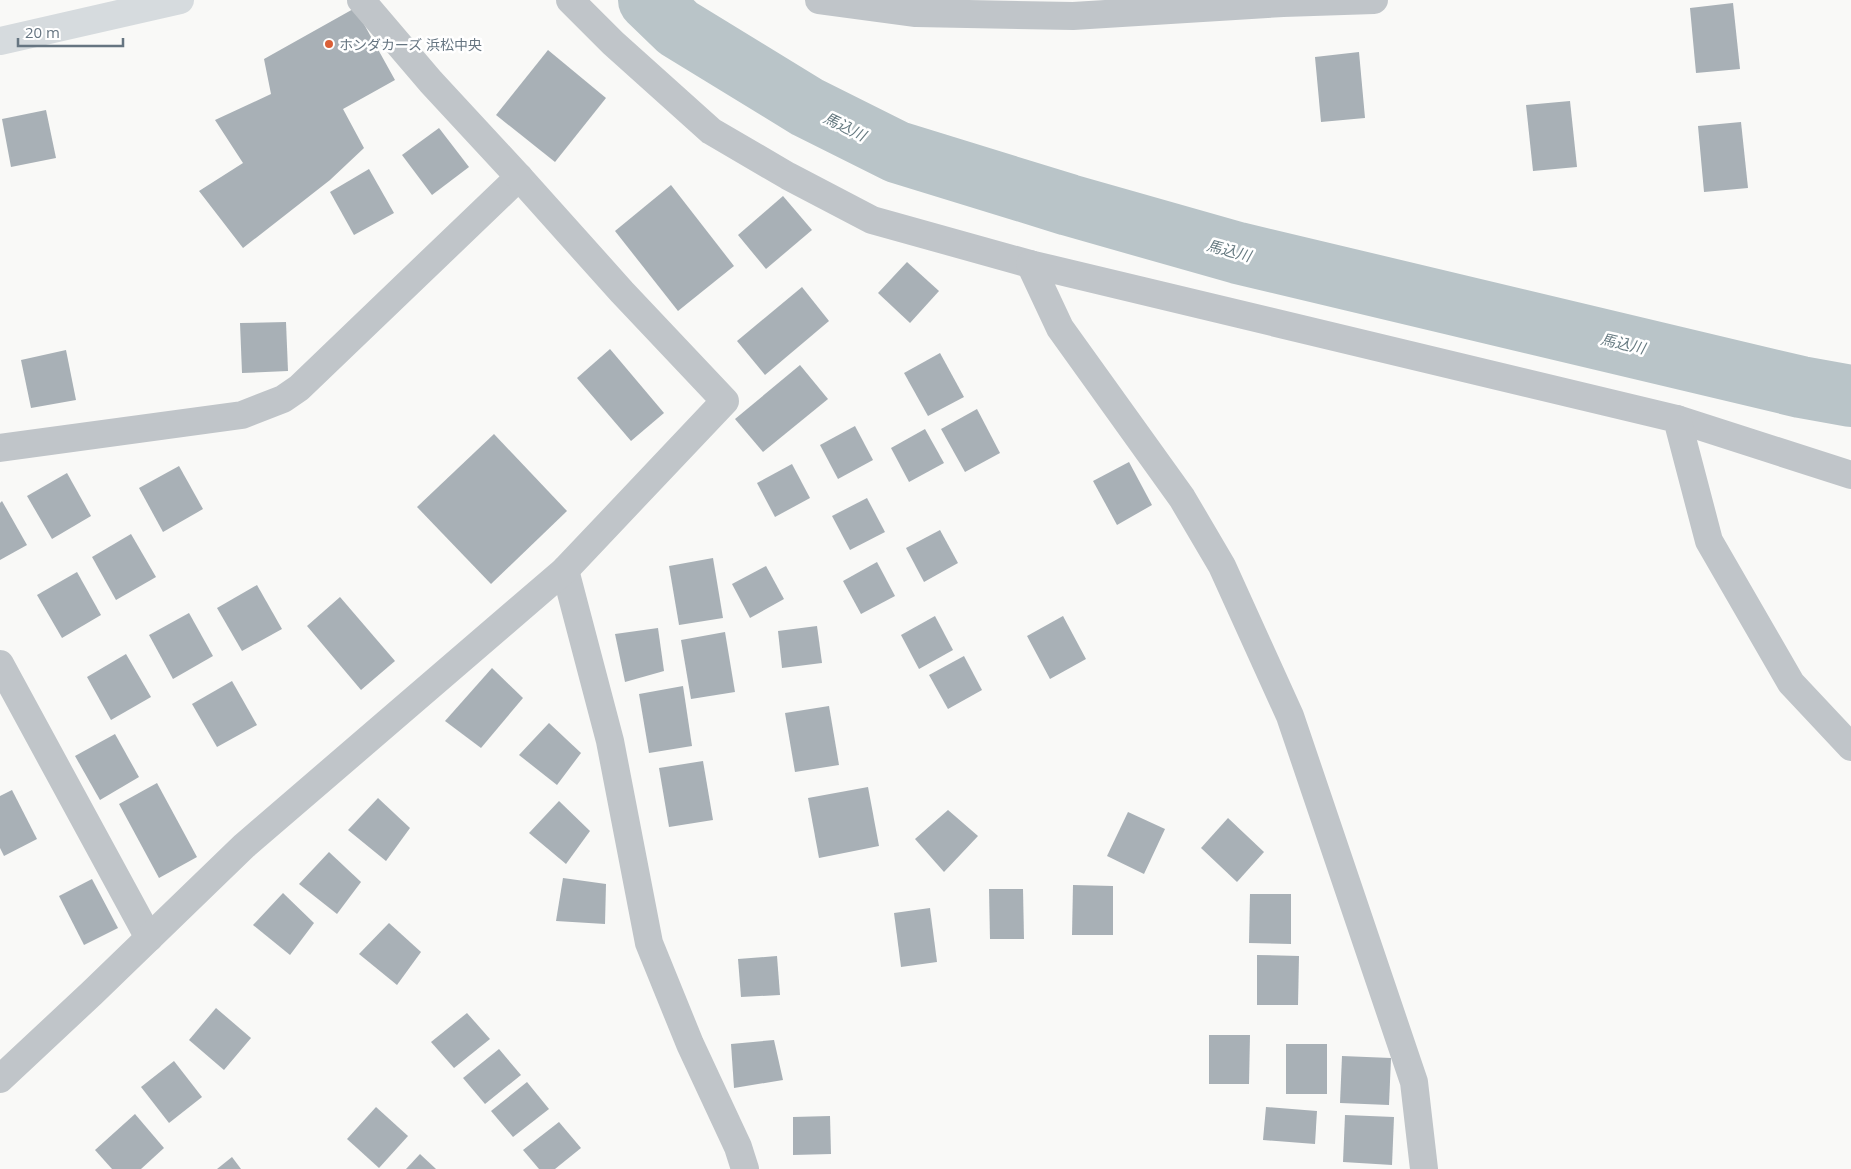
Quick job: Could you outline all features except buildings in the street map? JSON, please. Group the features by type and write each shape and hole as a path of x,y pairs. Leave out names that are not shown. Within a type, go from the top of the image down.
{"main road":[{"path":"0,41 180,0"}],"street":[{"path":"0,1079 244,846 565,570 725,401 622,292 431,82 362,0"},
{"path":"570,0 613,43 711,130 788,176 872,220 1030,264 1677,419 1851,475"},
{"path":"819,0 916,13 1073,16 1283,3 1374,0"},
{"path":"0,448 242,415 283,399 299,388 519,177"},
{"path":"1030,264 1060,328 1182,498 1222,566 1290,716 1414,1082 1424,1169"},
{"path":"1677,419 1710,541 1791,683 1851,747"},
{"path":"565,570 610,741 649,943 690,1044 738,1147 745,1169"},
{"path":"0,664 149,938"}],"waterway":[{"name":"馬込川","path":"649,0 678,28 807,107 897,152 1069,205 1238,253 1801,387 1851,396"}],"place":[{"name":"ホンダカーズ 浜松中央","path":"329,44"}]}
